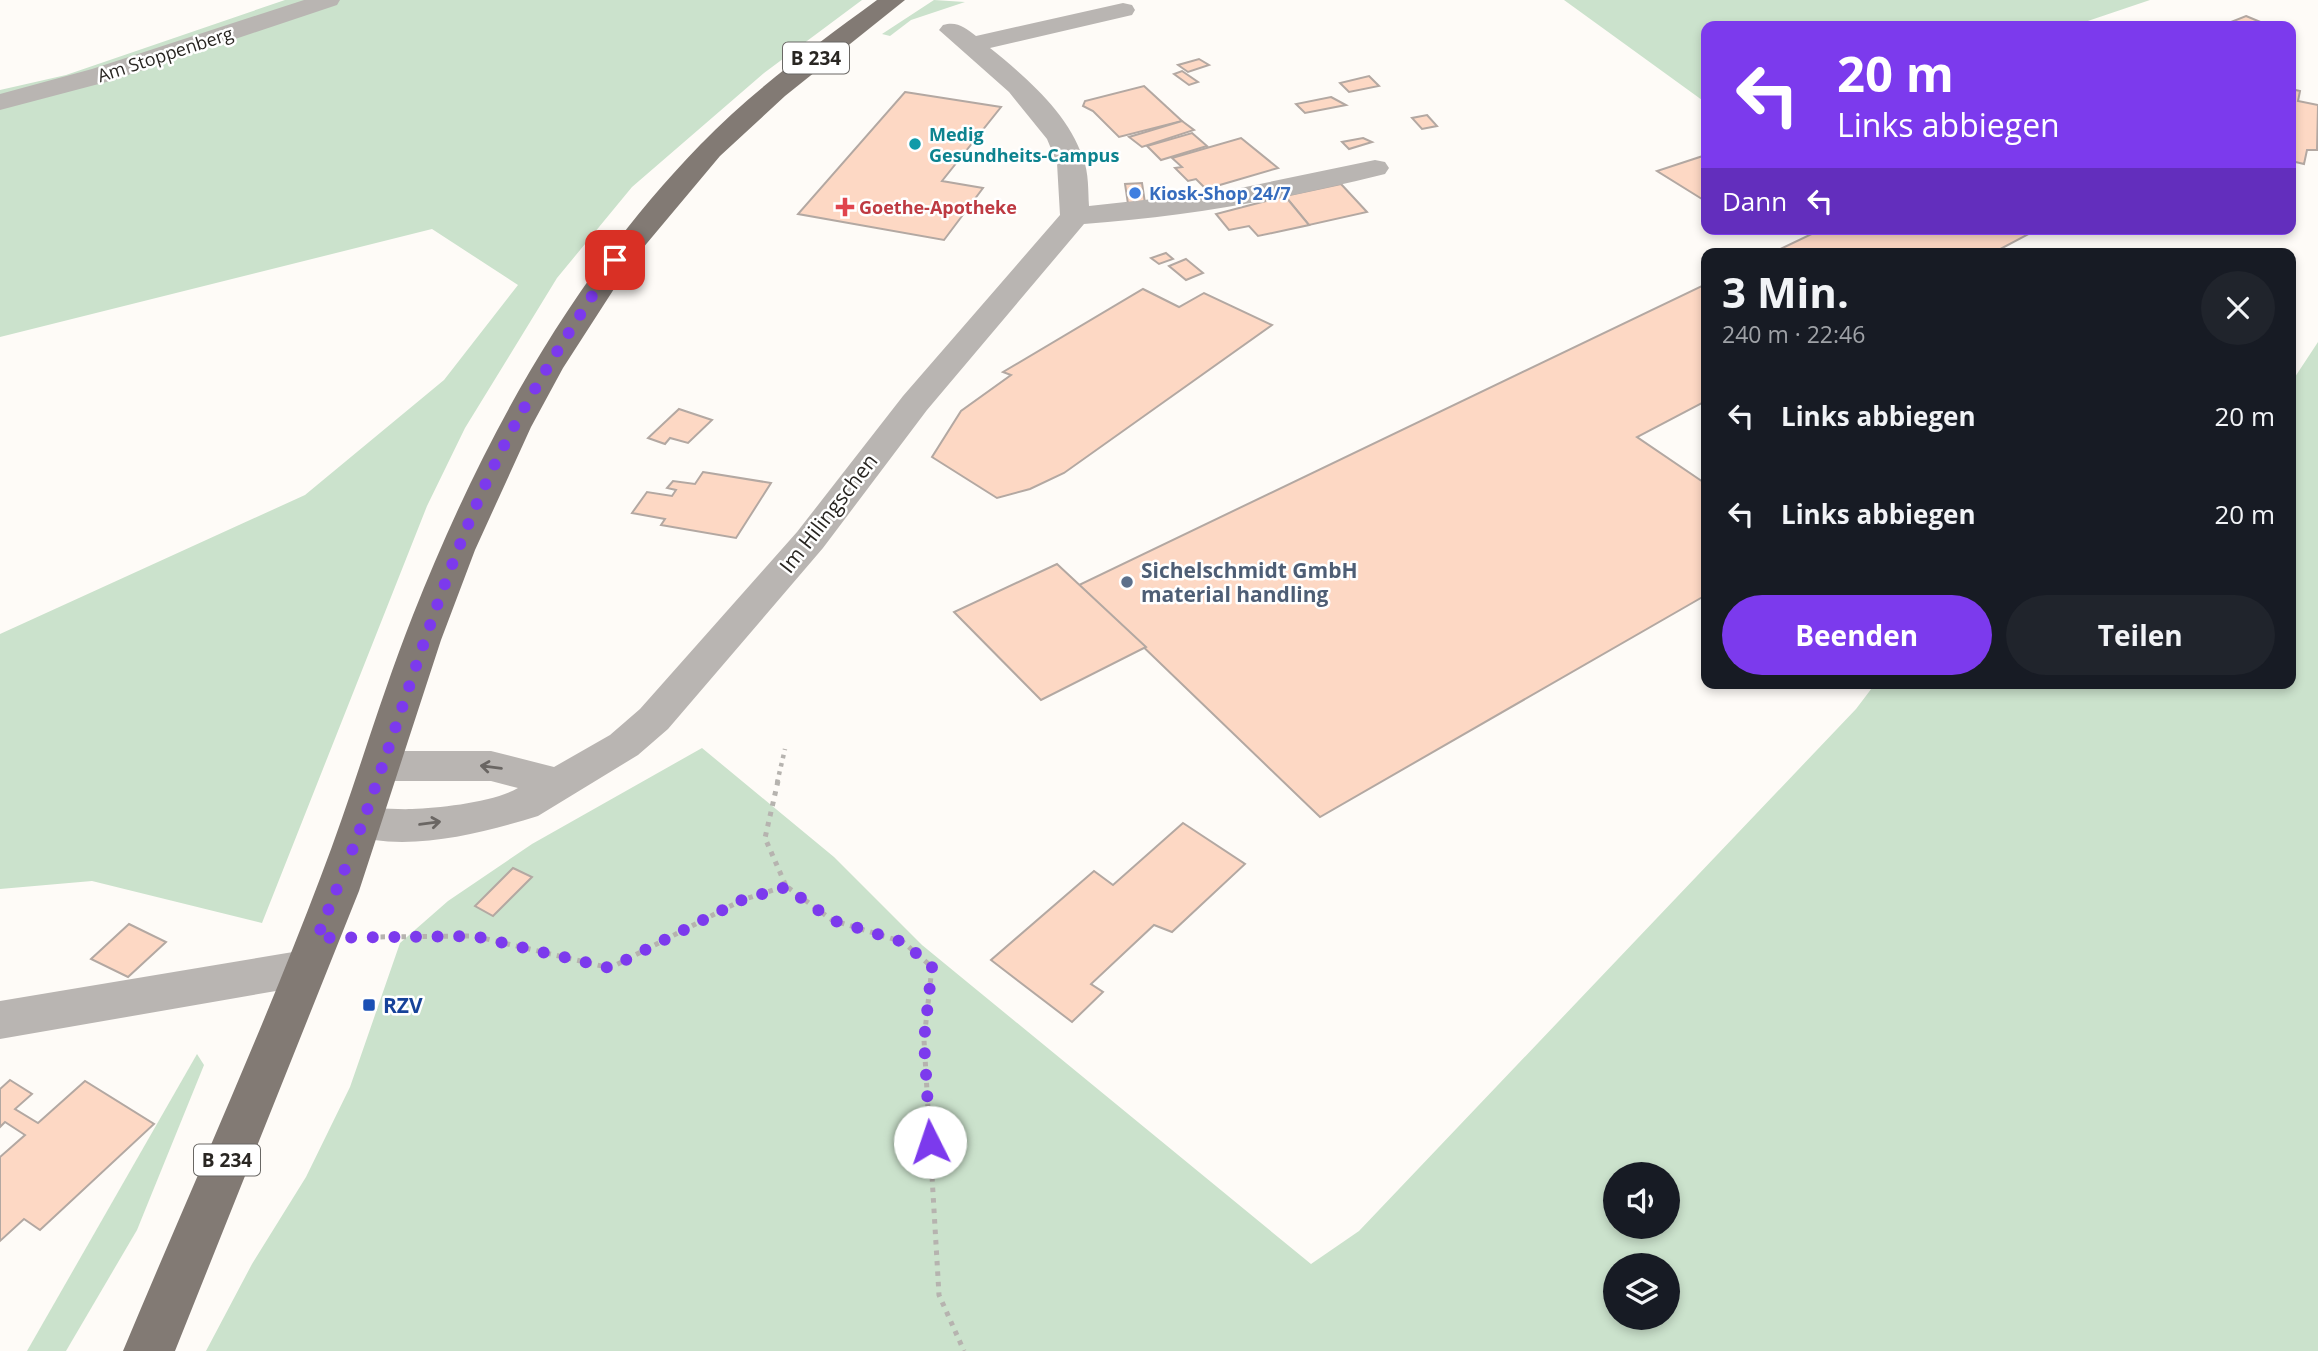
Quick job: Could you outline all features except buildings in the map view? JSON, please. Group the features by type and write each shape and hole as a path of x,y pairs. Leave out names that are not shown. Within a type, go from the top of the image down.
{"main road":[{"name":"B 234","path":"149,1351 362,823 431,615 491,473 521,410 558,347 615,260 713,148 791,78 893,0"}],"street":[{"name":"Am Stoppenberg","path":"0,102 101,75 328,0"},
{"path":"1124,10 961,38 997,65 1044,115 1069,156 1075,216 1186,207 1238,199 1375,168"},
{"name":"Im Hilingschen","path":"362,823 412,825 479,816 523,805 624,745 654,719 810,540 915,403 1075,216"},
{"path":"380,766 491,766 557,783"},
{"path":"0,1020 311,953"}],"path":[{"path":"785,749 765,838 786,887 832,920 903,942 932,967 924,1040 939,1295 964,1351"},
{"path":"311,953 474,936 610,968 742,900 786,887"}],"green space":[{"path":"285,0 318,0 0,99 0,90 66,75"},
{"path":"339,0 862,0 764,73 632,187 557,278 465,428 427,506 262,923 92,881 0,889 0,634 305,495 444,380 518,285 432,229 0,337 0,104"},
{"path":"934,0 965,2 911,20 890,36 882,34"},
{"path":"1564,0 2150,0 2088,21 1701,21 1701,99"},
{"path":"2318,342 2318,1351 206,1351 252,1264 306,1177 350,1087 400,943 448,901 532,844 702,748 834,857 922,945 1311,1264 1359,1231 1856,709 1871,689 2296,689 2296,375"},
{"path":"197,1054 204,1065 137,1230 66,1351 27,1351"}],"place":[{"name":"Medig Gesundheits-Campus","path":"915,144"},
{"name":"Kiosk-Shop 24/7","path":"1135,193"},
{"name":"Goethe-Apotheke","path":"845,207"},
{"name":"Sichelschmidt GmbH material handling","path":"1127,582"},
{"name":"RZV","path":"369,1005"}],"route":[{"path":"615,260 558,347 521,410 491,473 431,615 362,823 317,938 474,936 610,968 742,900 786,887 832,920 903,942 932,967 924,1040 930,1142"}]}
